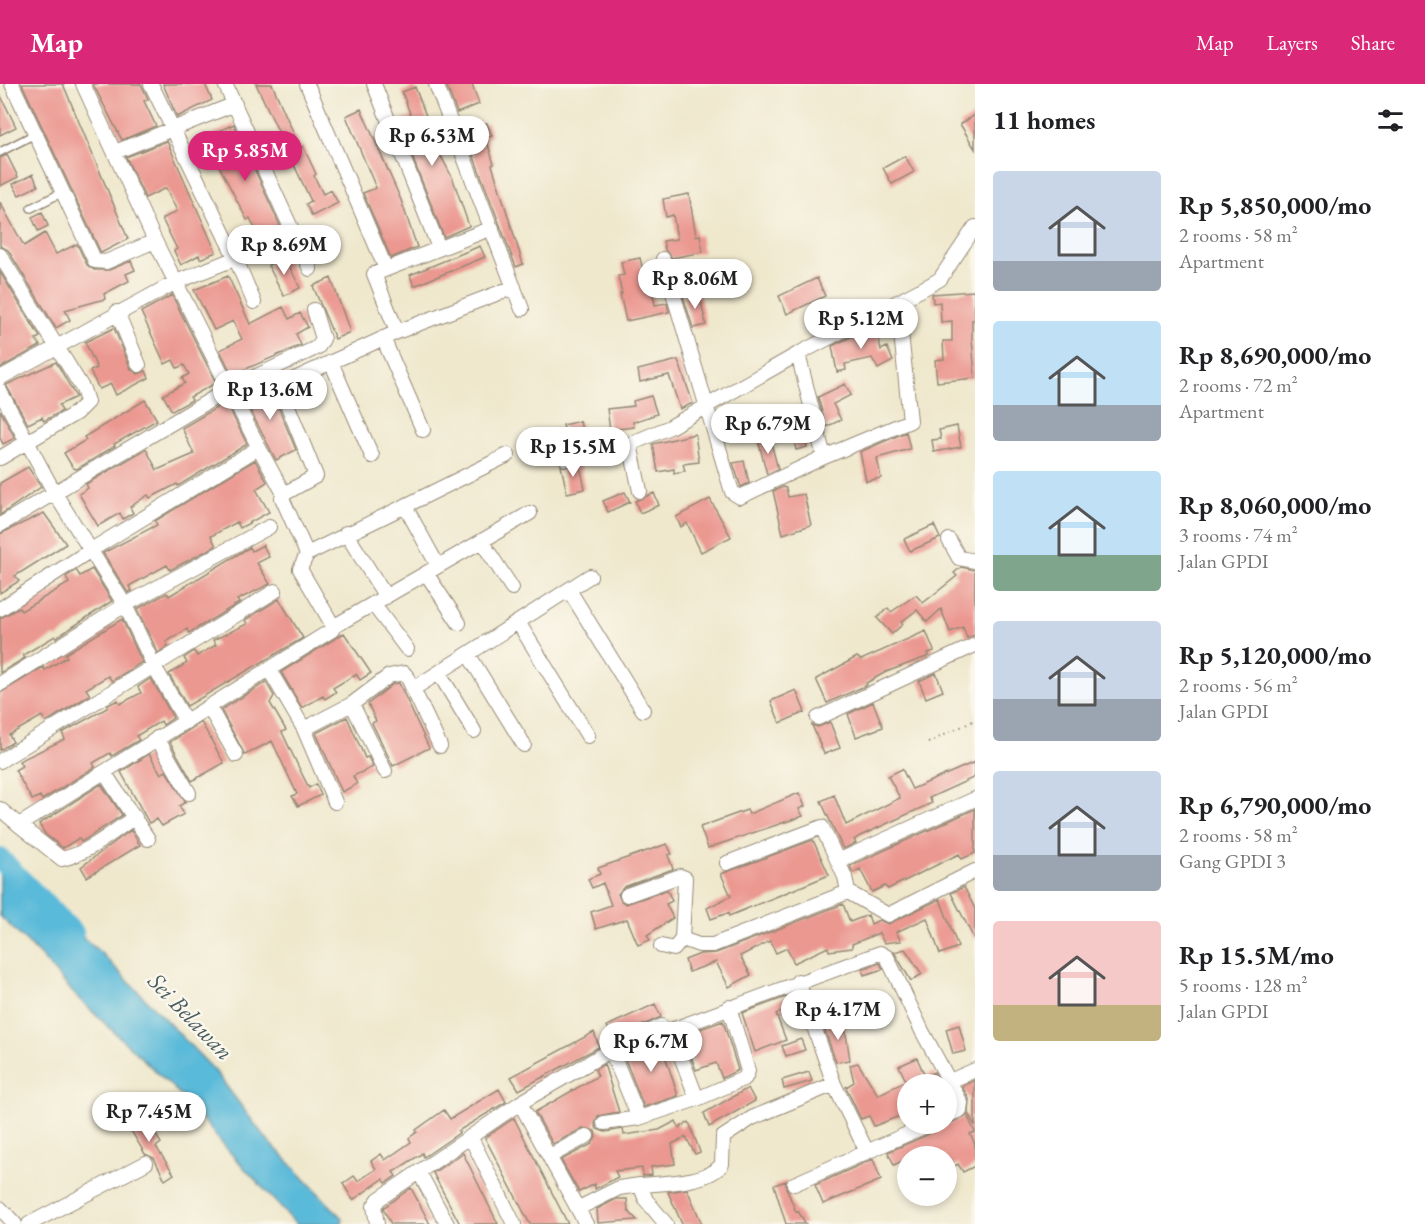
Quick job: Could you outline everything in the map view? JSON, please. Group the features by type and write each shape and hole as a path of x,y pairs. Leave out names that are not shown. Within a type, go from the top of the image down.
{"street":[{"path":"12,84 95,261 106,262 155,241"},
{"path":"83,84 155,241 284,494 282,498 307,554"},
{"path":"151,84 236,257 254,302"},
{"path":"225,84 310,269"},
{"path":"307,84 386,269"},
{"path":"374,84 439,248"},
{"path":"436,84 522,309"},
{"path":"115,152 235,104"},
{"path":"397,332 374,274 492,228"},
{"path":"566,459 630,444 670,427 798,354 898,303 940,279 974,233"},
{"path":"0,378 117,312 176,282 294,235"},
{"path":"663,259 706,408 735,496 750,494 824,457 910,421 898,303"},
{"path":"0,458 76,413 87,402 83,388 1,260"},
{"path":"284,494 316,476 282,391 290,381 397,332 514,287"},
{"path":"0,525 229,389 318,347 323,339 314,310"},
{"path":"117,312 139,364"},
{"path":"383,338 423,430"},
{"path":"798,354 824,457"},
{"path":"331,362 372,456"},
{"path":"0,391 54,492 125,605 154,666 186,723"},
{"path":"630,444 640,491"},
{"path":"0,609 258,446"},
{"path":"333,627 300,569 307,554 508,455"},
{"path":"405,506 432,570 459,623"},
{"path":"19,825 157,738 186,723 270,671 322,638 333,627 530,513"},
{"path":"0,684 125,605 269,527"},
{"path":"346,533 386,597"},
{"path":"949,540 959,558 975,561"},
{"path":"482,542 512,588"},
{"path":"413,689 590,576"},
{"path":"568,590 643,710"},
{"path":"0,761 275,591"},
{"path":"373,604 407,649"},
{"path":"518,622 588,736"},
{"path":"818,718 975,645"},
{"path":"468,654 524,745"},
{"path":"270,671 304,729 335,802"},
{"path":"304,729 352,704 396,673 404,673 440,746"},
{"path":"439,673 474,731"},
{"path":"352,704 385,771"},
{"path":"209,707 236,755"},
{"path":"157,738 189,793"},
{"path":"104,772 148,839"},
{"path":"838,861 975,799"},
{"path":"0,809 62,859 91,847 135,817"},
{"path":"727,863 819,827 826,832 848,892 888,915 975,871"},
{"path":"627,895 680,876 685,878 689,942"},
{"path":"661,946 674,949 689,942 717,944 848,892"},
{"path":"697,1100 671,1030 880,952 887,957 922,1031 946,1074"},
{"path":"798,981 834,1084 867,1152"},
{"path":"604,1123 639,1118 697,1100 746,1078 748,1071 729,1007"},
{"path":"377,1224 374,1213 376,1202 419,1172 520,1103 610,1050 661,1026"},
{"path":"610,1050 639,1118"},
{"path":"957,1078 975,1070"},
{"path":"579,1208 619,1188 684,1181 713,1172 722,1164 723,1137 752,1118 834,1084"},
{"path":"957,1096 962,1107 957,1110"},
{"path":"520,1103 586,1224"},
{"path":"794,1184 908,1134"},
{"path":"550,1156 587,1136"},
{"path":"471,1138 514,1224"},
{"path":"29,1224 146,1163"},
{"path":"419,1172 447,1224"},
{"path":"640,1185 646,1200 666,1224"},
{"path":"0,1208 15,1224"}],"lane":[{"path":"0,152 35,134"},
{"path":"30,208 61,192"}],"path":[{"path":"928,743 975,720"}],"water":[{"path":"0,863 45,906 100,952 215,1071 263,1135 342,1218 342,1224 296,1224 226,1148 189,1103 76,996 40,955 0,916"}],"building":[{"path":"22,84 63,84 128,239 101,253"},
{"path":"93,84 141,84 148,99 144,101 156,126 122,140"},
{"path":"163,84 205,84 212,100 177,117"},
{"path":"256,84 272,84 300,148 303,146 316,174 314,176 323,194 331,190 338,203 312,216 306,204 311,201"},
{"path":"446,84 472,84 479,104 457,113"},
{"path":"415,87 442,158 453,179 469,226 444,237 398,121 411,116 402,92"},
{"path":"0,94 16,127 0,135"},
{"path":"361,109 401,200 417,247 391,258 363,193 376,188 346,116"},
{"path":"975,115 975,149 960,124"},
{"path":"487,123 492,136 486,138 494,164 492,165 523,264 516,267 464,131"},
{"path":"234,124 282,230 260,239 250,218 247,220 213,154 220,151 212,134"},
{"path":"167,141 216,252 200,259 199,255 181,265 174,251 177,249 162,219 177,211 166,188 145,198 126,157"},
{"path":"7,155 18,177 0,186 0,158"},
{"path":"905,156 914,172 892,184 883,168"},
{"path":"33,174 38,186 19,195 13,184"},
{"path":"689,194 696,236 700,235 703,252 672,258 665,250 663,241 677,239 673,215 666,217 663,199"},
{"path":"0,202 24,246 45,233 56,254 77,244 87,265 94,270 109,270 131,261 135,270 126,274 129,281 104,294 105,299 65,310 70,320 56,328 8,250 0,246"},
{"path":"42,212 48,226 38,231 32,217"},
{"path":"480,246 485,257 414,286 410,275"},
{"path":"285,257 300,288 284,296 268,265"},
{"path":"640,258 643,271 653,269 655,279 650,280 655,305 667,303 669,312 626,321 618,276 624,275 621,262"},
{"path":"0,272 40,337 36,339 40,346 0,368"},
{"path":"228,276 250,324 283,307 289,319 300,313 308,327 296,334 301,345 232,375 220,350 242,339 233,321 214,330 194,290"},
{"path":"331,278 350,332 335,339 313,286"},
{"path":"817,278 825,296 787,314 779,296"},
{"path":"974,291 975,320 972,320 972,338 975,378 937,382 935,360 944,359 943,341 952,341 952,321 941,322 940,302 933,303 932,294"},
{"path":"699,292 706,325 693,328 683,296"},
{"path":"172,295 216,383 190,397 192,400 172,411 163,395 185,383 182,378 189,374 184,365 177,368 173,360 165,364 141,312"},
{"path":"875,325 881,350 887,347 893,361 878,369 872,358 845,364 846,370 837,372 832,346"},
{"path":"114,328 131,369 138,374 146,371 149,378 116,395 111,384 99,389 90,371 97,368 85,342"},
{"path":"678,360 693,403 680,409 669,375 640,382 638,370"},
{"path":"56,362 76,397 59,405 62,411 44,421 42,417 28,424 6,385"},
{"path":"264,383 275,405 277,404 296,450 276,460 247,404 250,403 245,392"},
{"path":"845,384 851,395 833,404 841,420 826,427 818,397"},
{"path":"651,396 657,414 633,422 634,427 610,430 607,409 634,406 633,401"},
{"path":"145,400 157,420 114,444 115,446 77,469 73,468 64,453 86,440 84,437"},
{"path":"226,402 247,444 178,486 177,484 150,498 148,495 130,507 133,513 123,519 120,513 98,526 79,494 88,488 86,484 146,449 157,470 194,454 182,428"},
{"path":"0,410 15,438 3,444 0,438"},
{"path":"580,421 584,440 568,445 563,425"},
{"path":"801,422 807,447 796,450 791,425"},
{"path":"957,426 961,447 934,452 932,440 941,439 939,430"},
{"path":"906,432 910,449 877,458 881,478 866,481 860,452"},
{"path":"695,434 699,462 683,464 685,471 674,473 674,469 658,472 653,444"},
{"path":"769,435 778,469 767,474 758,440"},
{"path":"255,460 267,482 256,489 269,512 240,528 237,522 211,536 216,546 170,570 167,565 129,586 132,591 128,593 103,553 157,525 155,521"},
{"path":"744,461 749,483 741,487 733,463"},
{"path":"580,465 585,489 567,493 561,466"},
{"path":"28,467 41,487 0,515 0,483"},
{"path":"786,488 788,497 804,494 811,525 783,534 773,491"},
{"path":"625,492 630,502 608,512 603,501"},
{"path":"654,493 659,505 640,513 635,501"},
{"path":"710,499 731,537 701,552 687,523 681,527 676,517"},
{"path":"44,513 66,544 15,576 19,581 0,593 0,534"},
{"path":"934,525 940,538 910,551 904,539"},
{"path":"263,545 269,557 257,563 270,584 237,600 239,603 189,633 187,629 166,642 168,646 158,653 137,609 167,593 169,596 250,547 252,551"},
{"path":"961,567 975,570 975,635 967,638 963,627 950,632 941,609 927,622 917,610 901,622 903,624 892,634 877,618 888,608 891,612 916,595 923,603 957,576 954,573"},
{"path":"92,569 112,601 56,638 55,636 23,655 25,658 0,673 0,618 19,608 21,611 69,583 66,577 76,570 80,576"},
{"path":"279,599 303,638 187,706 169,674 187,663 184,658 194,651 197,656 216,645 213,640 247,624 245,620"},
{"path":"122,619 142,662 112,681 108,676 86,689 90,695 46,722 42,716 9,735 13,742 0,750 0,693 43,667 45,670 67,657 65,654"},
{"path":"926,631 934,651 928,653 929,656 886,672 866,683 867,685 827,703 816,679 857,657 861,660"},
{"path":"344,633 371,673 360,680 356,674 333,688 336,692 325,699 323,696 302,708 281,672"},
{"path":"936,673 943,691 926,698 919,681"},
{"path":"151,678 173,718 163,725 161,721 136,736 139,740 112,756 110,753 93,763 95,767 42,800 40,796 32,800 15,770 22,766 19,761 65,739 62,733 107,708 108,705 118,700 120,704 141,693 138,687"},
{"path":"266,682 274,696 270,703 286,730 282,732 298,766 309,788 316,784 321,795 298,806 292,796 297,794 272,741 245,755 221,710"},
{"path":"399,683 429,748 393,766 372,723 376,721 368,704 393,684"},
{"path":"796,690 805,712 780,723 771,701"},
{"path":"873,702 883,727 856,737 848,714"},
{"path":"347,717 365,758 368,757 373,767 353,776 357,784 342,792 316,733"},
{"path":"201,722 224,763 192,781 170,742"},
{"path":"830,722 840,748 824,754 812,725 818,727"},
{"path":"149,754 161,774 166,771 186,802 179,806 184,814 162,826 157,819 149,823 121,772"},
{"path":"975,762 975,777 929,798 932,803 860,836 854,840 856,843 843,849 821,801 834,795 846,825 900,798 888,776 902,769 912,789"},
{"path":"101,784 122,815 81,842 79,838 63,848 45,834 39,824"},
{"path":"799,793 805,806 799,809 803,816 708,848 700,827 747,810 749,814"},
{"path":"975,809 975,853 962,859 959,854 888,889 885,886 872,892 860,869 853,873 850,866"},
{"path":"131,830 140,845 87,877 81,867"},
{"path":"813,840 829,875 729,916 728,913 711,919 707,908 731,896 721,874"},
{"path":"667,844 672,854 668,855 673,869 624,887 618,894 621,901 626,904 667,890 672,901 666,904 673,918 647,935 650,940 638,945 627,919 596,929 591,912 611,905 603,883 592,888 588,879 600,874 598,868"},
{"path":"964,887 975,909 975,941 951,893"},
{"path":"940,899 958,947 940,954 927,918 896,932 901,941 884,943 879,933 852,944 852,948 829,951 828,947 794,963 787,948 776,953 770,941 740,956 751,975 729,987 716,962 689,972 685,960 700,954 716,953 843,904 850,922 868,915 871,924 879,920 888,924"},
{"path":"905,949 922,974 911,981 894,952"},
{"path":"880,963 883,969 864,975 862,969"},
{"path":"786,997 790,1008 776,1014 786,1040 755,1052 742,1013"},
{"path":"655,1004 661,1017 613,1039 607,1026"},
{"path":"723,1021 738,1070 722,1078 716,1063 696,1070 683,1035"},
{"path":"844,1021 850,1060 836,1062 823,1025"},
{"path":"959,1025 966,1051 953,1054 946,1029"},
{"path":"594,1032 599,1047 519,1090 511,1077"},
{"path":"659,1037 678,1096 644,1107 623,1054"},
{"path":"801,1039 805,1050 786,1056 782,1046"},
{"path":"917,1058 924,1074 903,1074 899,1066"},
{"path":"858,1063 878,1095 897,1086 897,1117 874,1126 869,1116 861,1119 846,1087 854,1082 850,1065"},
{"path":"604,1064 619,1112 598,1116 595,1124 597,1129 605,1132 623,1129 624,1135 659,1130 676,1121 679,1128 689,1122 700,1152 695,1154 686,1137 672,1144 675,1164 651,1167 652,1175 643,1176 642,1168 615,1171 618,1177 595,1189 595,1184 579,1192 561,1160 592,1144 596,1137 595,1131 583,1128 553,1144 535,1112 598,1076 595,1070"},
{"path":"809,1072 812,1081 784,1089 782,1080"},
{"path":"975,1080 975,1126 968,1113 969,1099 962,1086"},
{"path":"748,1088 755,1101 709,1127 704,1113"},
{"path":"499,1089 506,1102 458,1131 459,1133 424,1157 422,1153 393,1172 396,1176 386,1183 383,1179 353,1200 343,1184 354,1176 358,1181 376,1169 371,1161 381,1154 385,1160 411,1142 409,1138 417,1132 416,1130 444,1110 450,1119"},
{"path":"143,1114 161,1143 156,1147 174,1174 165,1180 154,1158 145,1154 127,1124"},
{"path":"967,1115 975,1132 970,1134 975,1144 975,1166 963,1172 957,1165 957,1146 902,1146 929,1134 957,1134 957,1120"},
{"path":"514,1118 568,1224 530,1224 485,1138"},
{"path":"897,1148 897,1164 894,1165 888,1152"},
{"path":"463,1153 498,1224 460,1224 433,1173"},
{"path":"873,1159 881,1180 823,1204 815,1185"},
{"path":"786,1181 786,1187 796,1212 798,1211 806,1224 786,1224 774,1185"},
{"path":"411,1188 430,1224 391,1224 383,1208"},
{"path":"687,1189 702,1224 682,1224 668,1192"},
{"path":"616,1199 627,1199 628,1211 637,1220 598,1223 597,1209"}],"waterway":[{"name":"Sei Belawan","path":"0,859 73,933"}]}
